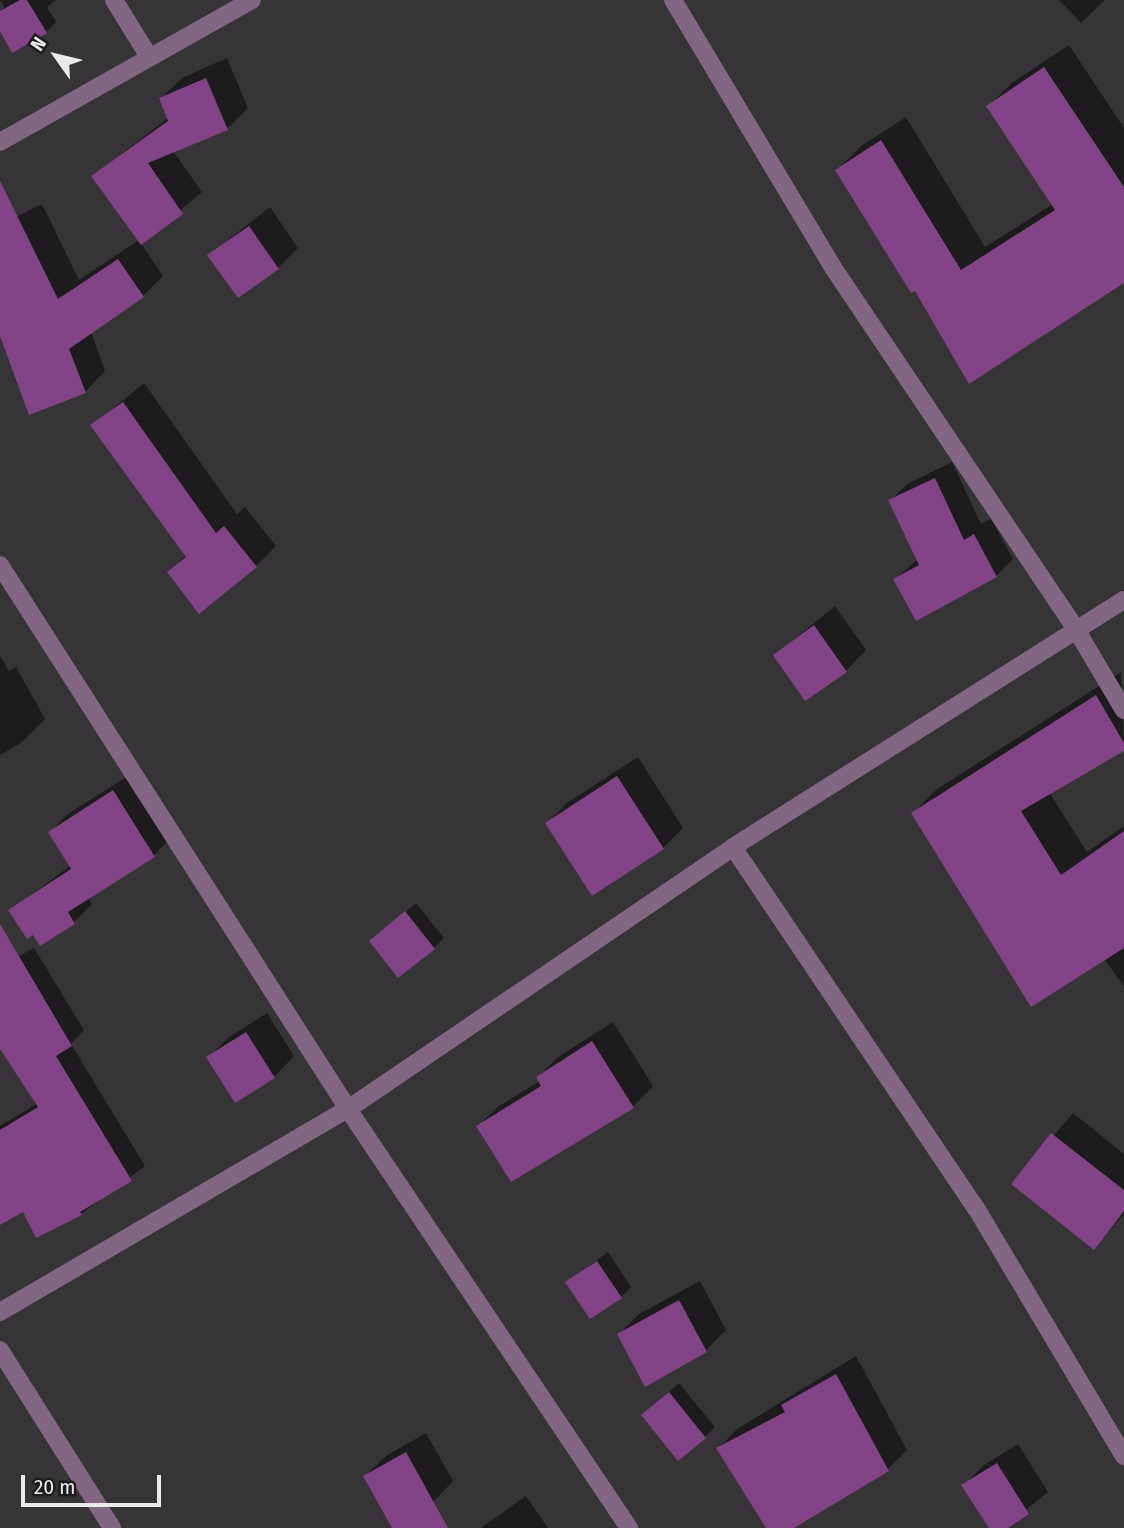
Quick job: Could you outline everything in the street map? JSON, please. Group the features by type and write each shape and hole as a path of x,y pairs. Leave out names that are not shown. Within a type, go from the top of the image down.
{"street":[{"path":"114,0 149,57"},
{"path":"0,142 252,0"},
{"path":"673,0 834,269 1077,631 1124,710"},
{"path":"0,565 348,1109 629,1528"},
{"path":"0,1312 348,1109 733,847 1124,600"},
{"path":"733,847 976,1208 1124,1456"},
{"path":"0,1350 112,1528"}],"building":[{"path":"20,0 27,0 47,33 12,53 0,31 0,11"},
{"path":"1044,67 1124,187 1124,283 969,384 915,291 911,293 835,170 881,140 961,270 1055,210 986,106"},
{"path":"206,78 228,130 148,163 183,214 141,245 91,176 168,121 159,98"},
{"path":"0,181 58,299 118,259 144,297 69,349 86,393 29,415 0,336"},
{"path":"249,226 279,269 238,298 207,255"},
{"path":"123,402 216,533 224,526 257,567 199,614 167,572 186,557 90,425"},
{"path":"935,478 964,540 974,534 997,577 916,621 893,579 919,565 888,500"},
{"path":"814,625 847,672 805,701 773,655"},
{"path":"1096,695 1124,743 1124,751 1021,811 1061,875 1124,831 1124,948 1031,1007 911,813"},
{"path":"617,776 664,849 592,896 545,823"},
{"path":"113,790 155,857 68,912 75,924 40,946 33,935 27,939 8,910 71,869 48,832"},
{"path":"405,911 435,949 398,978 369,941"},
{"path":"0,924 72,1046 56,1056 132,1181 80,1212 82,1215 36,1238 23,1212 0,1225 0,1130 38,1107 0,1049"},
{"path":"246,1032 275,1078 235,1103 206,1057"},
{"path":"592,1041 634,1108 511,1182 476,1126 541,1086 536,1077"},
{"path":"1051,1133 1124,1190 1124,1211 1094,1250 1011,1184"},
{"path":"597,1261 622,1298 590,1319 565,1282"},
{"path":"679,1300 707,1352 645,1387 617,1334"},
{"path":"836,1374 889,1471 794,1528 766,1528 716,1448 785,1412 781,1405"},
{"path":"669,1392 706,1438 678,1461 641,1415"},
{"path":"406,1452 448,1528 392,1528 363,1476"},
{"path":"997,1463 1029,1514 1008,1528 989,1528 961,1485"}]}
